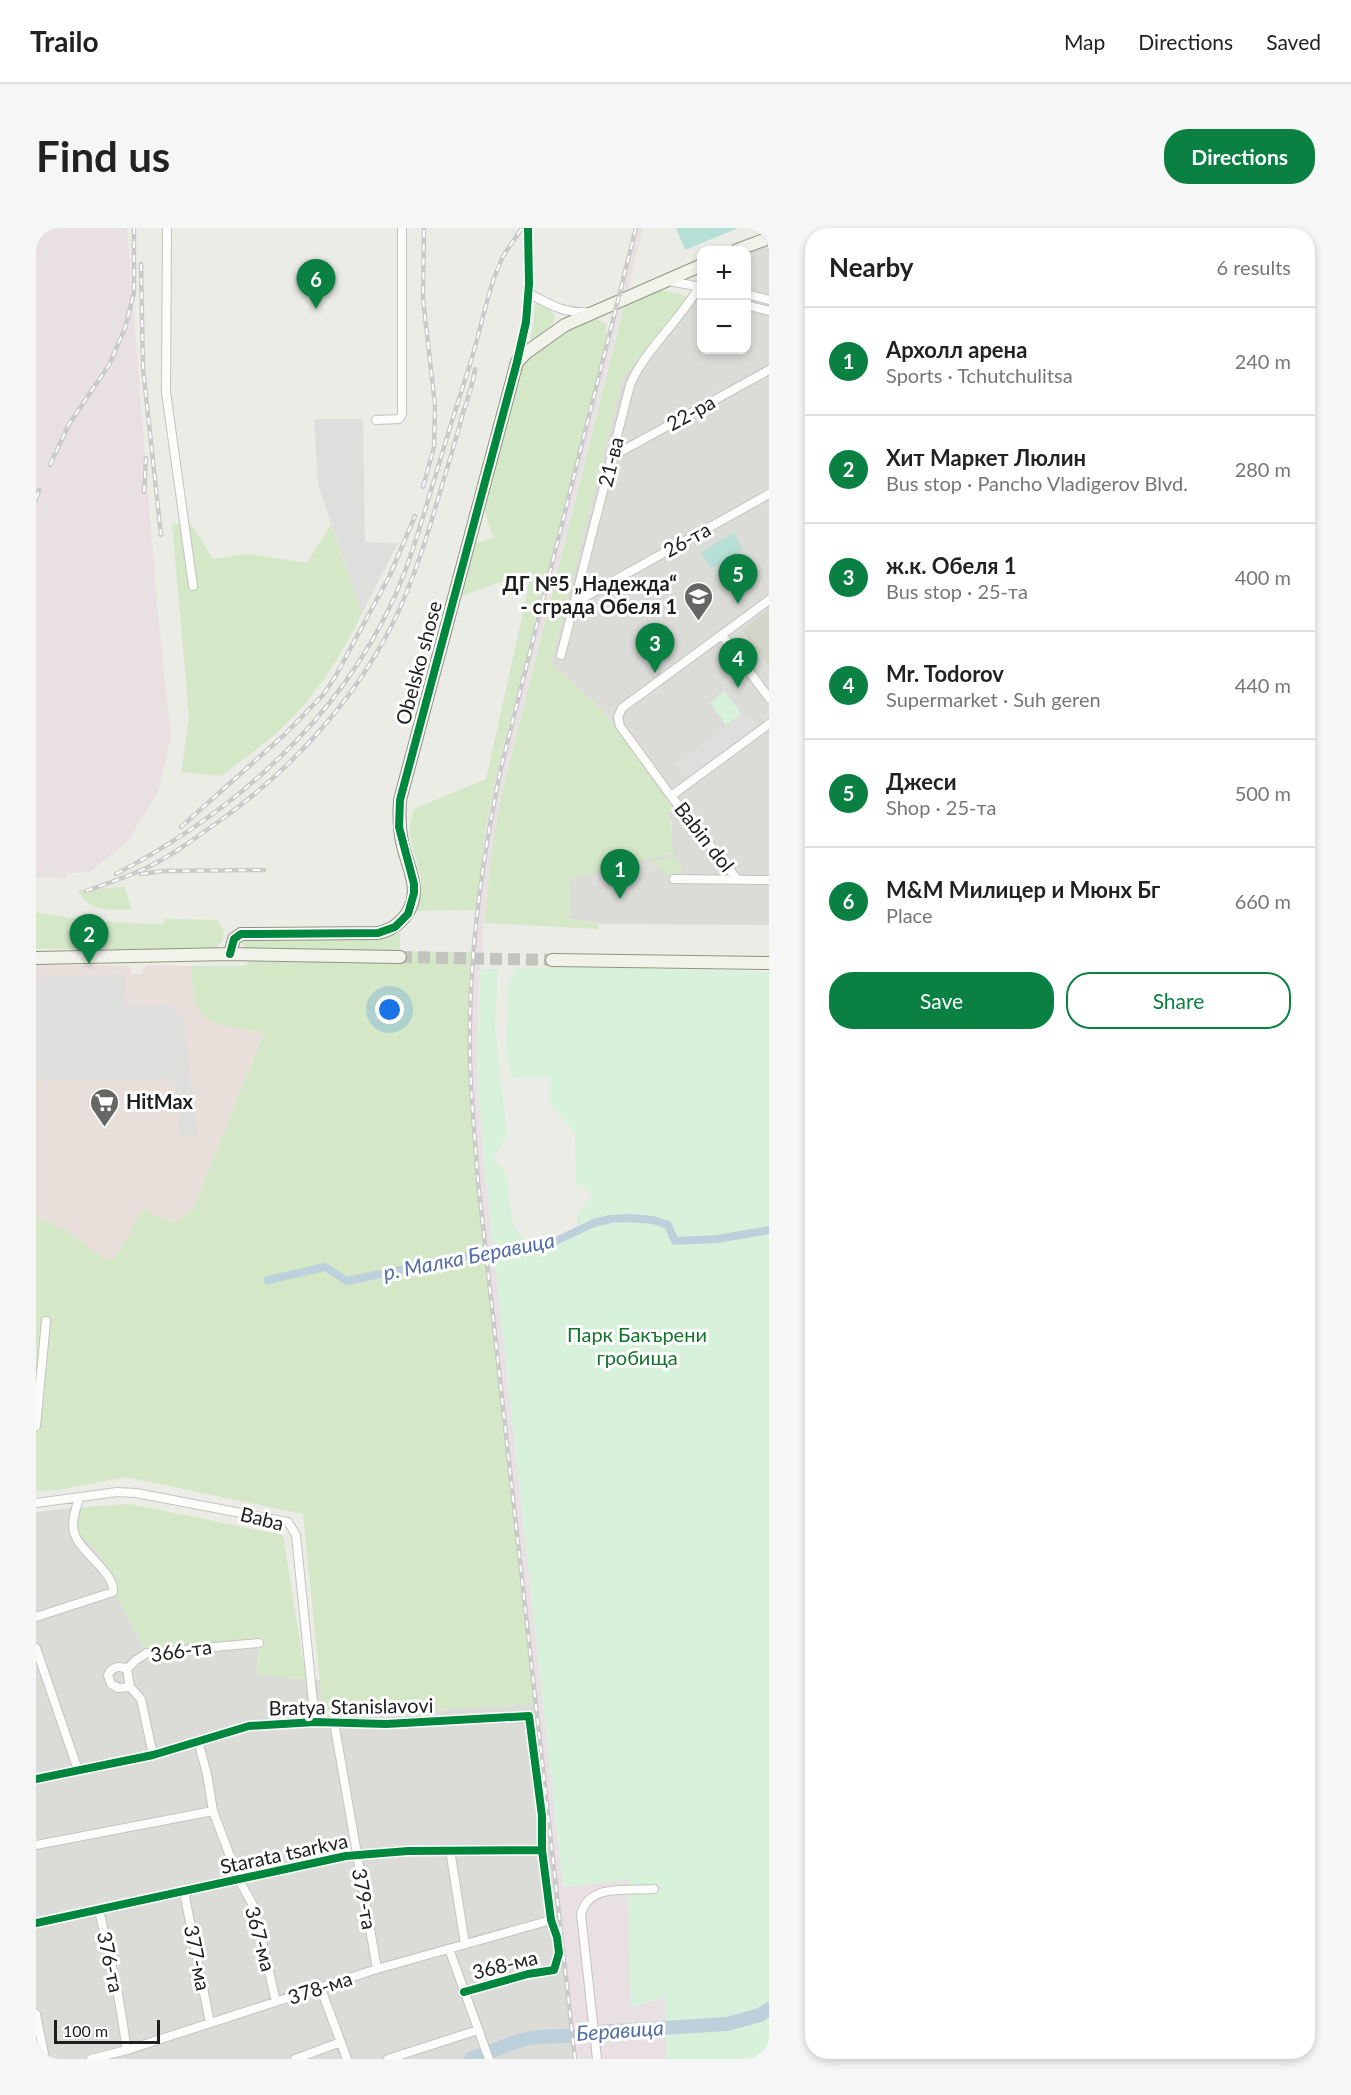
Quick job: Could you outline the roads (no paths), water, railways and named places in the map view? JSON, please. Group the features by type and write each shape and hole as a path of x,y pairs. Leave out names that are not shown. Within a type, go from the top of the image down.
{"street":[{"path":"167,228 166,392 193,586"},
{"path":"376,420 399,419 402,414 402,228"},
{"name":"Obelsko shose","path":"230,954 234,939 242,934 378,933 394,927 408,914 414,884 399,827 400,800 517,363 526,322 528,228"},
{"path":"747,246 769,237"},
{"path":"517,363 527,352 565,325 697,267"},
{"path":"664,280 697,286"},
{"name":"21-ва","path":"561,654 633,378 697,292"},
{"path":"528,293 560,310 574,313 592,312"},
{"path":"751,295 769,300"},
{"path":"751,306 769,311"},
{"name":"22-ра","path":"613,456 769,370"},
{"name":"26-та","path":"574,603 769,494"},
{"path":"769,600 722,635 769,698"},
{"name":"Babin dol","path":"722,635 622,708 618,717 620,726 671,796 737,879"},
{"path":"671,796 769,724"},
{"path":"674,879 769,880"},
{"path":"36,958 230,954 400,957"},
{"path":"552,960 769,963"},
{"path":"36,1426 46,1321"},
{"name":"Baba","path":"36,1503 117,1492 136,1492 288,1522 296,1535 315,1722"},
{"path":"36,1617 113,1592 114,1588 110,1580 74,1533 73,1524 79,1498"},
{"name":"366-та","path":"153,1755 141,1699 130,1687 126,1669 136,1659 147,1653 259,1643"},
{"path":"36,1648 78,1770"},
{"path":"126,1669 113,1668 108,1675 108,1680 118,1688 130,1687"},
{"name":"Bratya Stanislavovi","path":"36,1779 153,1755 249,1726 315,1722 386,1724 529,1716 542,1816 543,1850"},
{"name":"379-та","path":"334,1722 377,1969"},
{"name":"367-ма","path":"198,1741 207,1774 213,1811 239,1880 254,1907 276,2002"},
{"path":"36,1845 213,1811"},
{"path":"450,1850 465,1944"},
{"path":"543,1850 551,1920"},
{"name":"Starata tsarkva","path":"36,1923 356,1856 408,1851 543,1850"},
{"path":"597,2059 581,1914 584,1905 590,1897 599,1892 654,1889"},
{"name":"377-ма","path":"184,1892 210,2024"},
{"name":"376-та","path":"99,1910 118,1994 127,2050"},
{"name":"378-ма","path":"91,2059 210,2024 377,1969 551,1920"},
{"name":"368-ма","path":"464,1992 528,1974 554,1971 559,1953 557,1937 551,1920"},
{"path":"449,1949 488,2055"},
{"path":"321,1989 347,2059"},
{"path":"36,2014 45,2059"},
{"path":"388,2059 478,2030"},
{"path":"295,2059 341,2042"}],"waterway":[{"name":"р. Малка Беравица","path":"268,1280 325,1267 347,1281 472,1255 543,1247 594,1223 610,1219 653,1220 668,1225 675,1241 717,1239 769,1230"},
{"name":"Беравица","path":"471,2059 529,2038 727,2024 760,2015 769,2009"}],"tunnel":[{"path":"400,957 552,960"}],"railway":[{"path":"50,465 69,424 109,365 125,328 134,293 134,228"},
{"path":"423,487 434,447 435,405 423,299 424,228"},
{"path":"116,874 201,822 241,792 278,759 313,723 344,684 371,643 394,598 412,552 494,278 503,256 522,228"},
{"path":"575,2059 478,1181 471,1089 471,985 477,912 487,840 501,768 636,228"},
{"path":"141,264 143,368 161,535"},
{"path":"86,891 155,864 239,807 291,761 315,736 358,682 393,623 408,589 432,518 475,369"},
{"path":"144,492 146,458"},
{"path":"36,499 39,490"},
{"path":"181,827 284,735 323,695 390,575 415,516"},
{"path":"141,874 163,871 264,870"}],"place":[{"name":"М&M Mилицер и Мюнх Бг","path":"316,309"},
{"name":"Джеси","path":"738,604"},
{"name":"ДГ №5 „Надежда“ - сграда Обеля 1","path":"698,622"},
{"name":"ж.к. Обеля 1","path":"655,673"},
{"name":"Mr. Todorov","path":"738,688"},
{"name":"Архолл арена","path":"620,899"},
{"name":"Хит Маркет Люлин","path":"89,964"},
{"name":"HitMax","path":"105,1128"}],"park label":[{"name":"Парк Бакърени гробища","path":"637,1346"}]}
